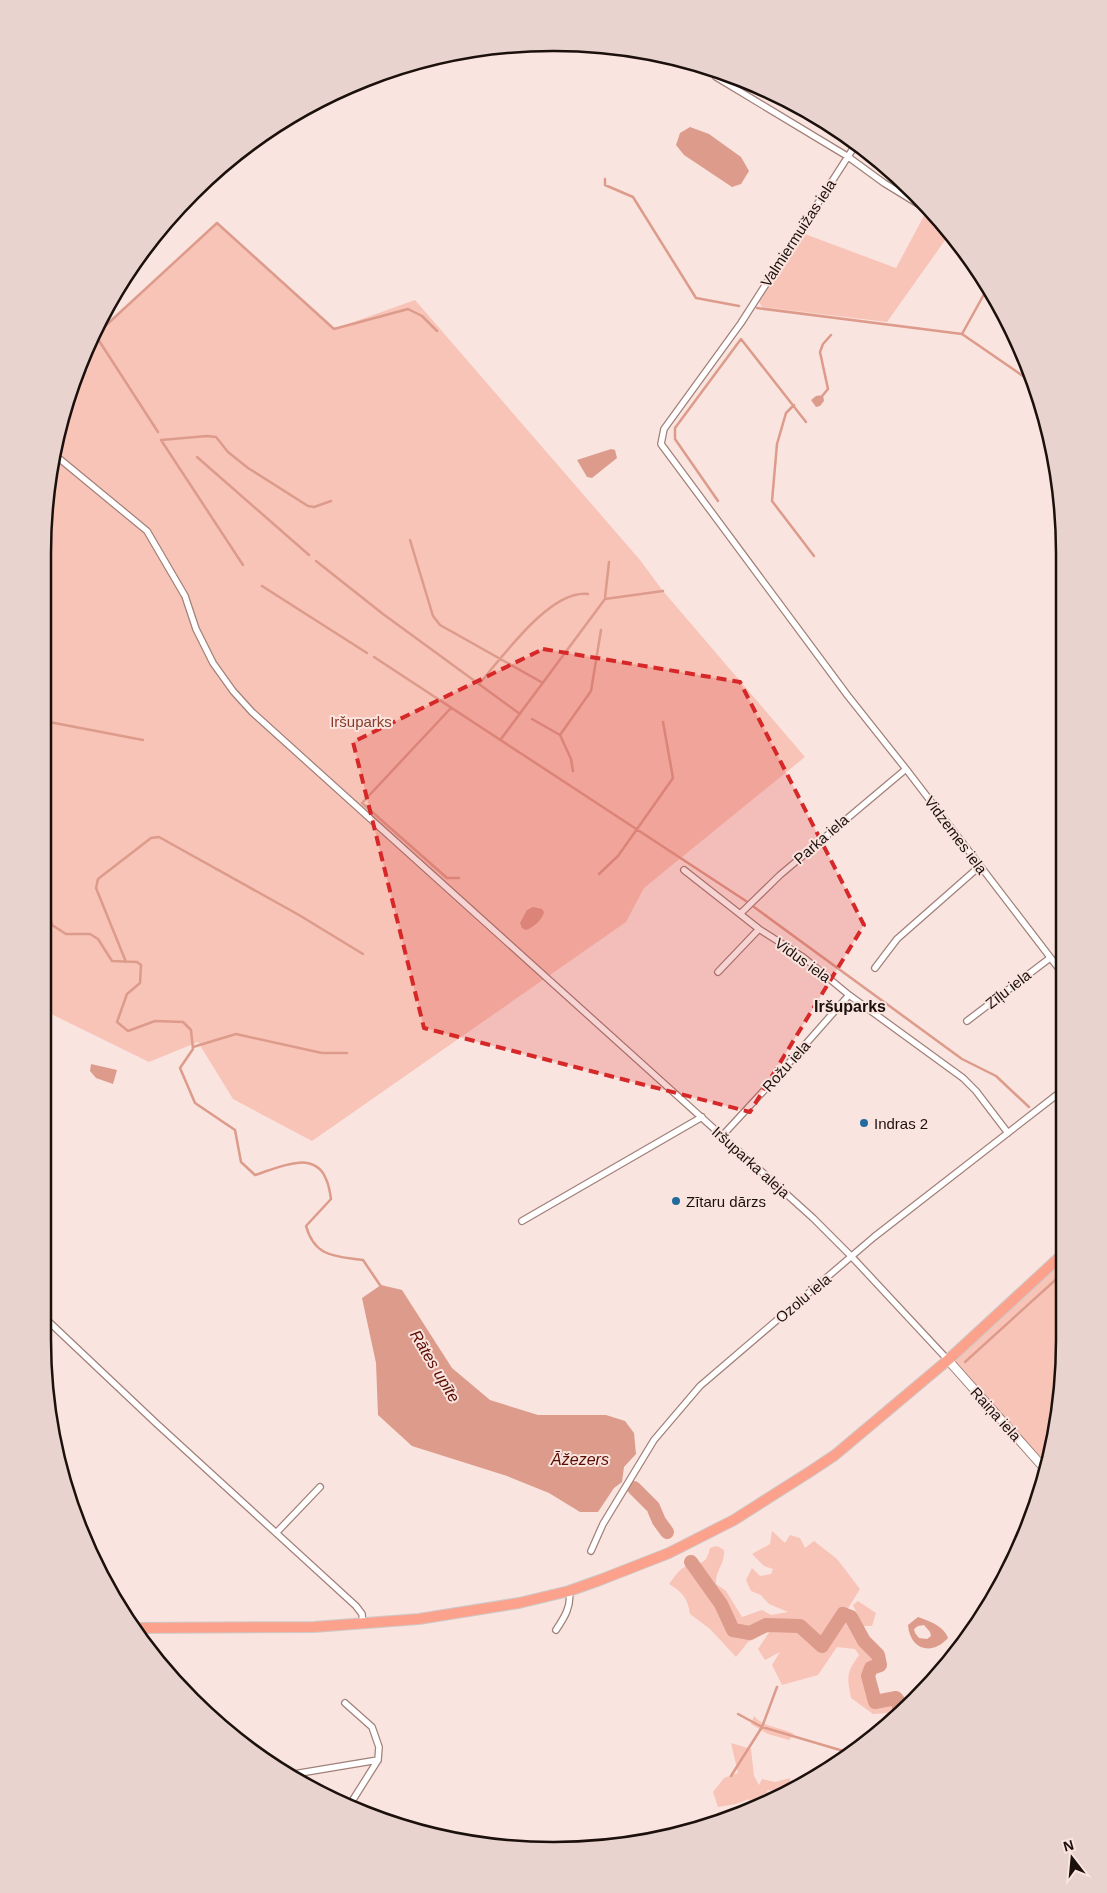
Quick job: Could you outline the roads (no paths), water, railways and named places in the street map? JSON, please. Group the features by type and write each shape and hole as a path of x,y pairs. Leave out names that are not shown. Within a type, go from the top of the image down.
{"highway":[{"path":"143,1628 314,1627 419,1620 519,1603 569,1591 669,1552 734,1520 842,1449 948,1360 1056,1260"}],"street":[{"path":"725,82 847,156 910,199"},
{"name":"Valmiermuižas iela","path":"848,696 661,444 664,429 740,323 852,150"},
{"name":"Iršuparka aleja","path":"61,460 147,531 185,596 196,629 212,663 233,692 252,712 702,1117 852,1257 948,1360"},
{"name":"Vidzemes iela","path":"848,696 1056,965"},
{"name":"Parka iela","path":"740,914 780,875 906,769"},
{"path":"875,968 897,939 980,866"},
{"name":"Vidus iela","path":"684,870 759,929 803,957 849,995 963,1078 976,1091 1008,1133"},
{"path":"718,972 759,929"},
{"name":"Zīļu iela","path":"967,1021 1050,958"},
{"name":"Rožu iela","path":"722,1136 782,1072 849,995"},
{"name":"Ozolu iela","path":"591,1551 603,1524 654,1440 700,1386 897,1219 1056,1095"},
{"path":"522,1221 702,1117"},
{"path":"51,1324 157,1424 356,1606 362,1614 363,1624"},
{"name":"Raiņa iela","path":"948,1360 1040,1464"},
{"path":"277,1532 320,1487"},
{"path":"556,1630 567,1614 571,1598 569,1591"},
{"path":"345,1703 372,1727 379,1747 378,1760 353,1800"},
{"path":"300,1773 378,1760"}],"water":[{"path":"690,127 709,134 741,157 749,171 741,184 732,187 684,155 676,145 680,133"},
{"path":"823,395 824,401 820,406 816,407 811,400 816,396"},
{"path":"611,449 615,450 617,458 592,478 587,477 577,460"},
{"path":"533,907 542,909 544,912 537,923 526,930 522,928 520,923 527,910"},
{"path":"91,1064 117,1070 113,1084 96,1078 90,1071"},
{"name":"Āžezers","path":"381,1285 402,1290 452,1368 490,1400 538,1415 606,1415 625,1421 634,1433 636,1454 624,1467 622,1482 614,1488 598,1512 580,1512 549,1493 507,1476 412,1446 378,1415 376,1363 362,1298"},
{"path":"918,1617 940,1627 948,1638 942,1644 935,1647 923,1648 913,1640 908,1625","holes":["924,1625 931,1636 927,1639 919,1638 914,1629"]}],"waterway":[{"path":"605,179 605,185 633,197 696,298 739,306"},
{"path":"106,325 217,223 334,329 408,309 422,316 437,331"},
{"path":"962,334 984,295"},
{"path":"757,308 962,334 1023,376"},
{"path":"823,395 828,389 820,352 823,344 831,335"},
{"path":"718,501 675,439 675,428 741,339 806,422"},
{"path":"99,340 158,432"},
{"path":"794,405 786,413 777,444 772,501 814,556"},
{"path":"243,565 161,440 216,437 228,452 248,468 308,506 314,507 331,501"},
{"path":"197,457 309,555"},
{"path":"410,540 433,616 440,625 543,683"},
{"path":"316,561 383,614 520,714"},
{"path":"605,598 609,562"},
{"path":"262,586 367,653"},
{"path":"501,739 605,599 663,591"},
{"path":"479,684 528,627 543,613 558,602 573,595 588,594"},
{"path":"560,735 591,691 601,630"},
{"path":"374,657 746,901"},
{"path":"451,708 362,803 447,878 459,878"},
{"path":"532,719 560,735 571,759 573,771"},
{"path":"51,722 143,740"},
{"path":"599,874 618,856 673,778 663,722"},
{"path":"126,962 96,888 98,879 151,838 159,837 299,915 363,954"},
{"path":"754,907 962,1059 996,1076 1029,1107"},
{"name":"Rātes upīte","path":"51,920 52,925 66,934 90,934 98,939 112,961 137,962 141,965 140,983 127,994 117,1022 128,1031 155,1021 183,1022 191,1030 193,1049 180,1068 195,1103 235,1130 241,1162 255,1175 294,1163 313,1165 320,1170 328,1184 331,1199 306,1226 310,1236 315,1244 328,1254 363,1260 382,1288"},
{"path":"193,1047 236,1034 322,1053 347,1053"},
{"path":"965,1362 1056,1279"},
{"name":"Rātes upīte","path":"634,1488 653,1507 659,1521 667,1532"},
{"name":"Rātes upīte","path":"691,1562 721,1604 733,1630 750,1633 766,1625 800,1626 822,1646 843,1614 851,1617 864,1641 878,1655 880,1665 871,1668 868,1676 875,1702 896,1698 899,1704"},
{"path":"731,1776 762,1727 777,1687"},
{"path":"738,1714 762,1727 842,1751"}],"place":[{"name":"Indras 2","path":"864,1123"},
{"name":"Zītaru dārzs","path":"676,1201"}],"district":[{"name":"Iršuparks","path":"850,1006"}]}
